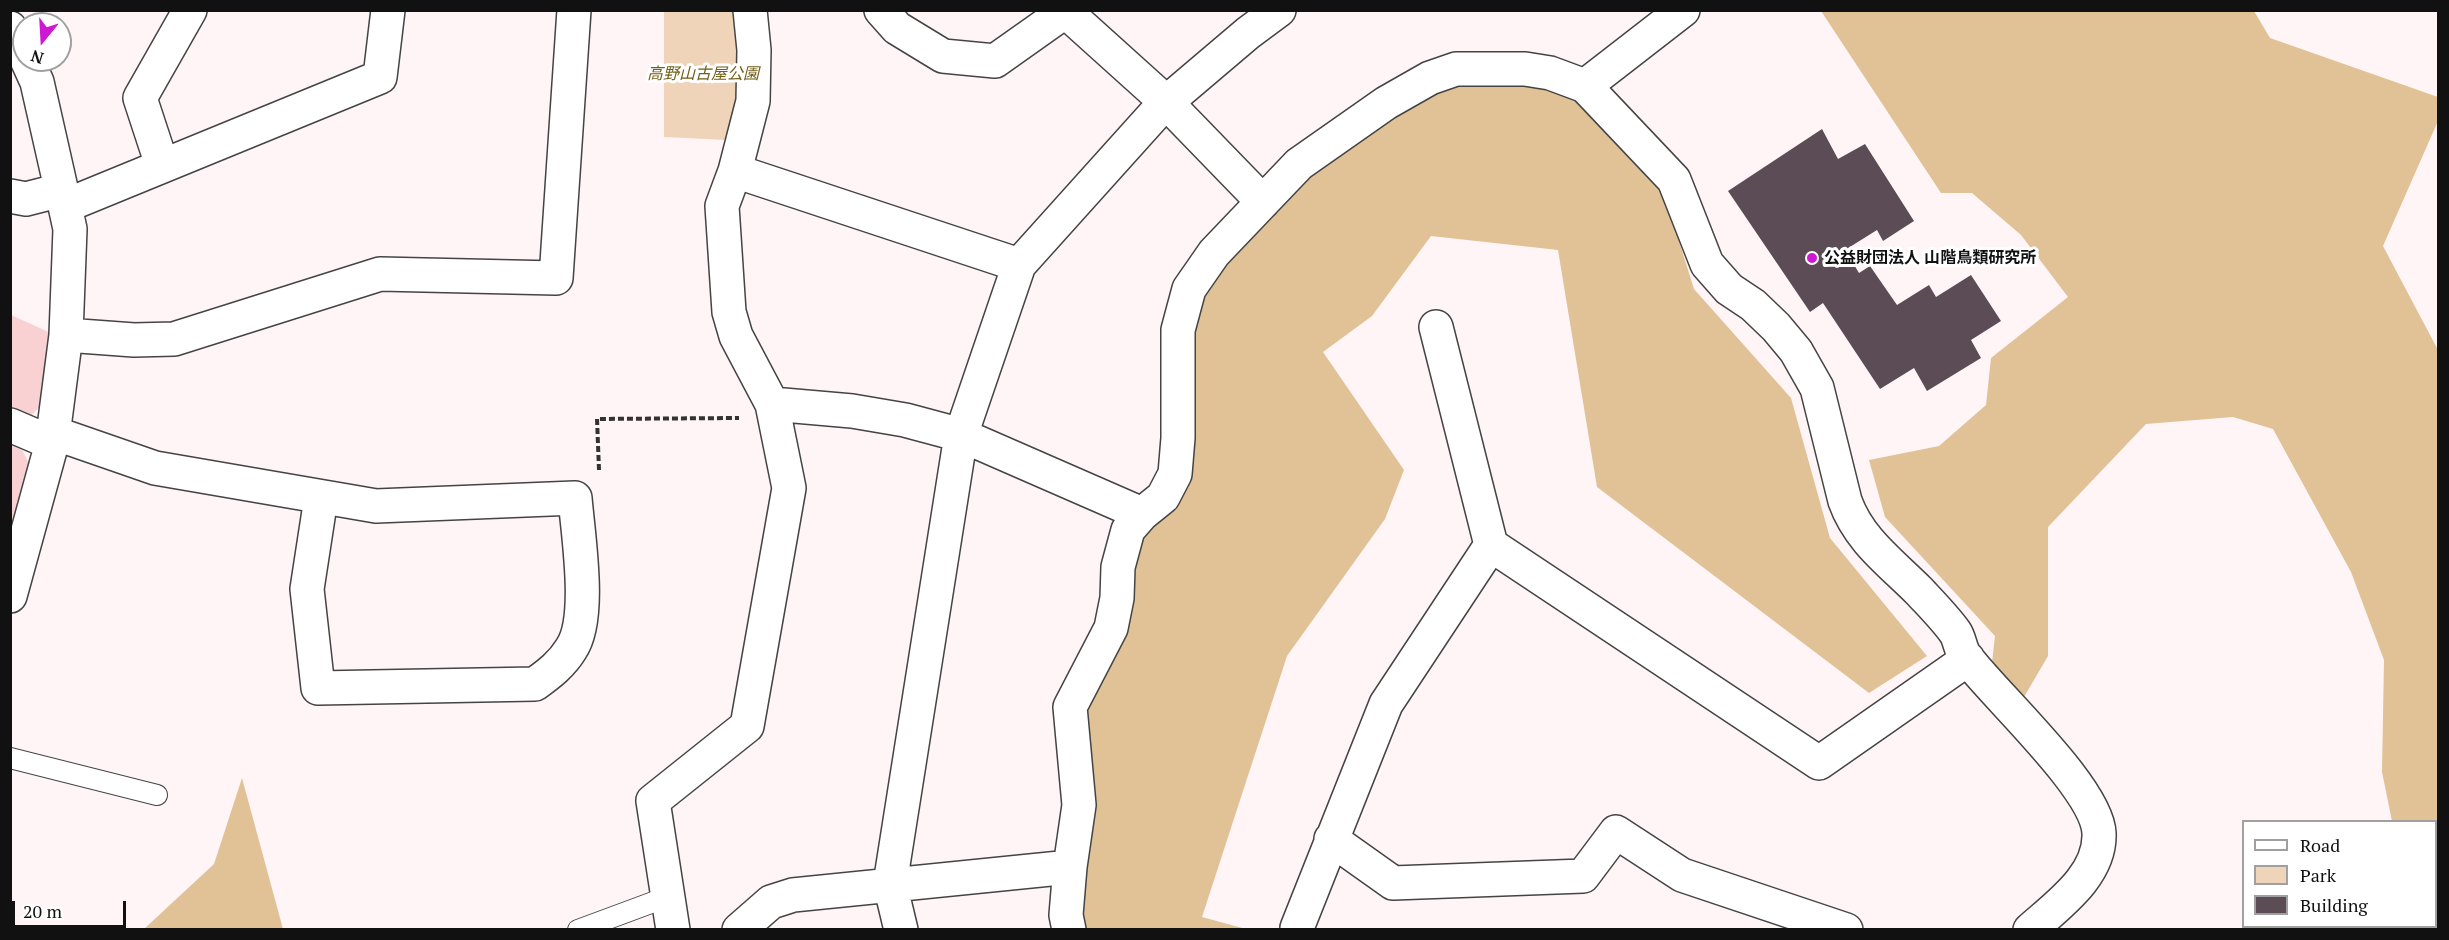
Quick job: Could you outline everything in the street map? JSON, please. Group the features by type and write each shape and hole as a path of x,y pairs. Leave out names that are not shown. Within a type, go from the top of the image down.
{"street":[{"path":"162,165 140,98 190,10"},
{"path":"10,196 26,199 63,198 162,165 380,77 388,10"},
{"path":"66,335 134,340 174,339 380,274 556,278 574,10"},
{"path":"673,930 653,801 747,726 789,488 774,411 736,336 729,312 722,206 735,171 753,101 754,50 750,10"},
{"path":"880,10 897,28 943,56 995,61 1066,11 1166,102 1263,202"},
{"path":"901,930 890,884 961,435 1019,265 1166,102 1279,10"},
{"path":"1585,86 1683,10"},
{"path":"1069,930 1066,915 1079,805 1070,707 1111,628 1117,598 1118,567 1128,530 1142,514 1163,497 1175,474 1178,438 1178,330 1189,290 1214,253 1308,158 1386,103 1430,78 1456,69 1525,69 1550,73 1585,86 1674,180 1707,264 1729,289 1761,312 1796,351 1817,388 1851,517 1872,547 1919,591 1956,633 1964,655 2042,742 2089,802 2096,816 2099,833 2097,851 2090,867 2071,894 2030,930"},
{"path":"10,596 53,438 66,335 70,229 37,82 32,72"},
{"path":"735,171 1019,265"},
{"path":"1436,327 1491,545 1819,763 1968,659"},
{"path":"774,411 863,413 905,420 961,435 1142,514"},
{"path":"10,425 155,468 376,506 575,498 582,606 580,628 573,647 556,669 535,684 318,688 307,589 321,498"},
{"path":"1296,928 1386,704 1491,545"},
{"path":"1331,839 1393,883 1583,876 1616,832 1682,875 1846,930"},
{"path":"739,930 771,902 793,895 1070,867"}],"lane":[{"path":"10,758 157,795"},
{"path":"578,930 667,897"}],"path":[{"path":"575,498 600,497 597,419 774,411"}],"shaded area":[{"path":"1821,11 2254,11 2270,38 2438,97 2438,121 2383,246 2438,350 2438,929 2388,929 2437,928 2437,820 2392,820 2382,772 2384,660 2351,572 2273,429 2233,417 2146,424 2048,527 2048,656 2024,697 1992,663 1995,636 1885,517 1869,460 1939,446 1986,405 1991,358 2068,297 2021,235 1972,193 1941,193"},
{"path":"1470,81 1531,82 1575,101 1665,197 1694,289 1791,398 1830,538 1927,656 1869,693 1597,487 1558,250 1431,236 1372,316 1323,352 1404,470 1385,519 1287,656 1202,917 1246,929 1084,929 1078,918 1083,713 1187,381 1201,292 1270,209 1352,141 1445,86"},
{"path":"11,315 53,334 44,402 31,416 11,407"},
{"path":"11,445 22,450 33,471 15,533 11,531"},
{"path":"242,778 283,929 144,929 214,864"}],"green space":[{"name":"高野山古屋公園","path":"664,11 737,11 740,100 727,140 664,137"}],"building":[{"name":"公益財団法人 山階鳥類研究所","path":"1822,129 1838,159 1865,144 1914,221 1883,241 1877,230 1845,250 1859,273 1870,266 1897,305 1929,285 1936,297 1971,275 2001,321 1971,340 1981,358 1927,391 1914,368 1880,389 1823,303 1810,312 1728,191"}],"place":[{"name":"公益財団法人 山階鳥類研究所","path":"1812,258"}]}
